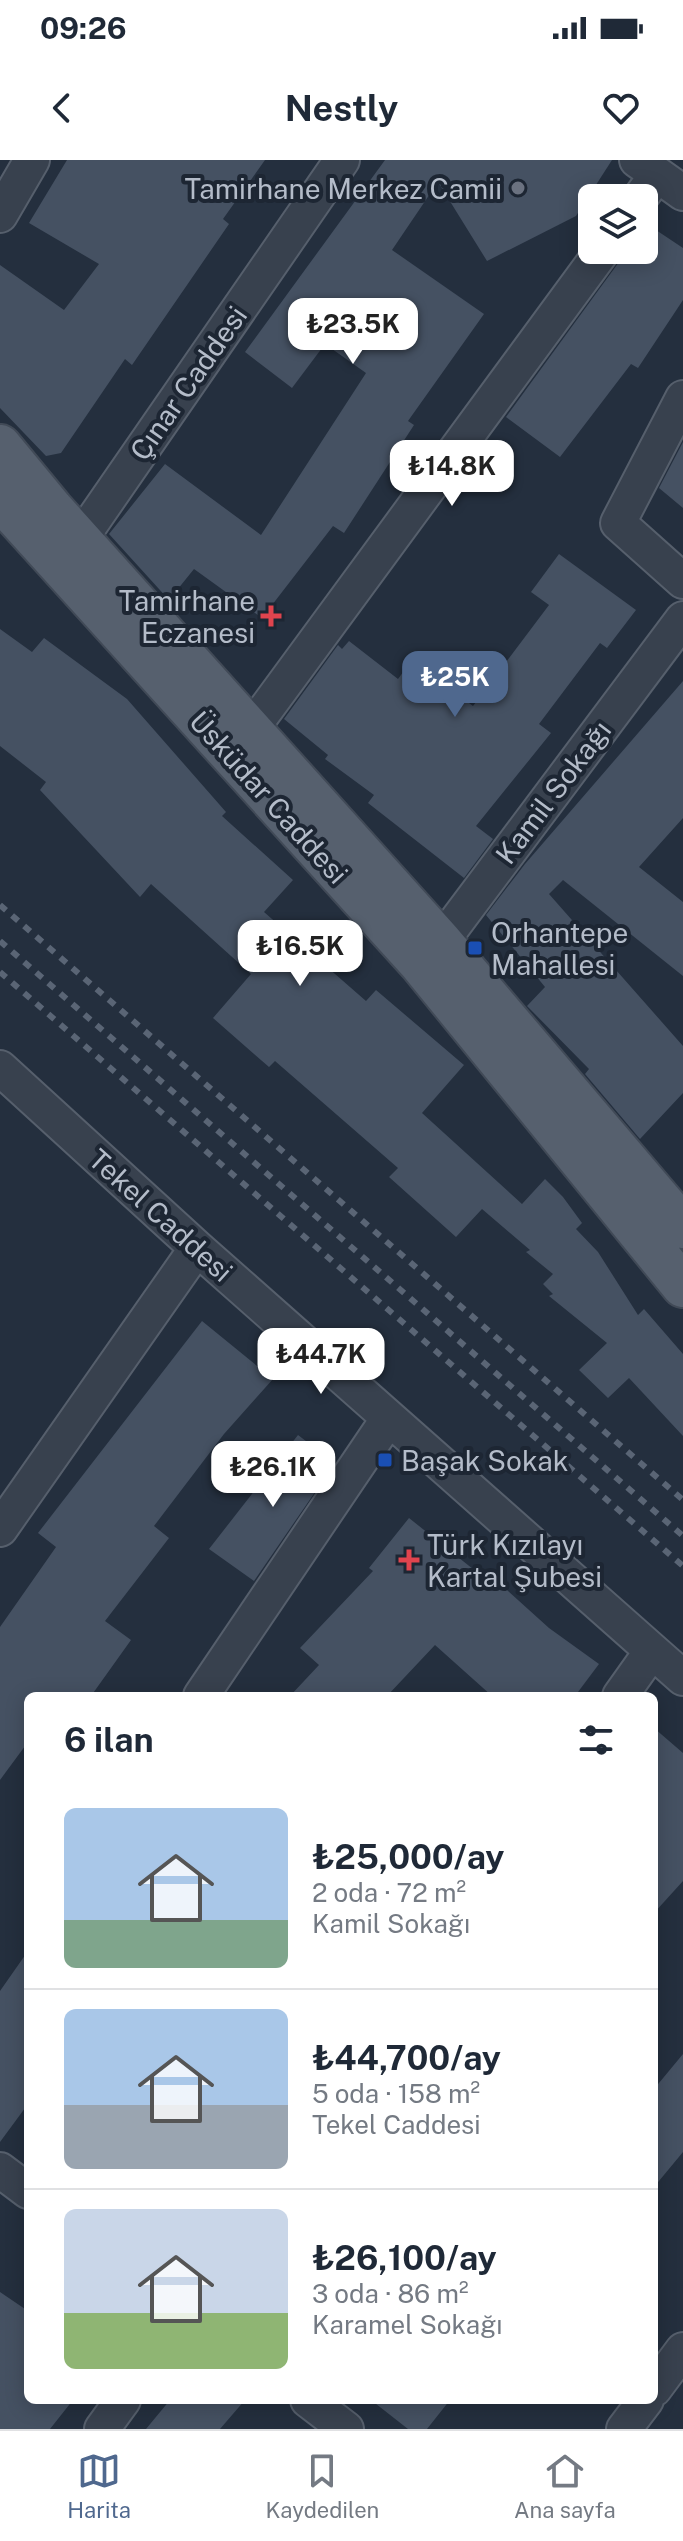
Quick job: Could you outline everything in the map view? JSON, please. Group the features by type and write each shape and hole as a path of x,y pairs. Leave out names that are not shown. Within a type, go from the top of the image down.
{"main road":[{"name":"Üsküdar Caddesi","path":"0,446 71,553 683,1227"},
{"name":"Üsküdar Caddesi","path":"0,499 71,553 252,728 431,952 681,1278"}],"street":[{"path":"0,215 32,160"},
{"name":"Çınar Caddesi","path":"71,553 342,160"},
{"path":"252,728 593,264"},
{"path":"683,398 618,523 683,581"},
{"name":"Kamil Sokağı","path":"431,952 683,619"},
{"name":"Tekel Caddesi","path":"0,1068 197,1248 683,1678"},
{"path":"0,1529 197,1248"},
{"path":"204,1692 389,1418"},
{"path":"623,1692 652,1651"},
{"path":"0,2170 24,2188"},
{"path":"658,2384 683,2350"},
{"path":"102,2429 120,2404"},
{"path":"313,2404 346,2429"},
{"path":"624,2429 643,2404"}],"building":[{"path":"67,160 265,160 223,219 229,224 132,365 125,359 61,453 46,456 0,408 0,265 64,310 99,264 29,223"},
{"path":"385,160 612,160 597,184 578,184 576,216 487,261 438,182 392,250 484,314 408,421 414,425 344,533 333,526 262,618 194,569 169,600 109,534 165,464 261,535 366,373 325,344 292,388 245,352"},
{"path":"658,231 683,248 683,300 638,368 631,364 560,457 506,417 618,264 658,264"},
{"path":"683,442 683,508 659,488"},
{"path":"559,554 636,610 607,648 600,643 539,724 551,733 476,826 493,839 464,878 368,803 374,795 325,759 328,755 284,719 338,645 342,649 349,641 398,679 412,660 473,706 549,605 531,592"},
{"path":"0,629 32,652 44,638 127,699 226,812 222,816 293,880 264,912 366,1001 376,990 464,1065 422,1113 522,1204 545,1179 563,1197 582,1223 576,1229 598,1252 638,1315 644,1309 683,1354 683,1436 629,1378 608,1398 579,1370 607,1343 549,1296 553,1294 543,1284 553,1274 526,1252 530,1250 482,1209 456,1237 389,1177 398,1168 275,1061 269,1067 213,1018 251,974 151,884 140,897 40,790 46,782 0,746"},
{"path":"683,681 683,818 639,867 683,902 683,976 563,880 549,894 683,1046 683,1093 640,1139 585,1074 589,1069 527,1006 545,987 486,915 525,864"},
{"path":"202,1321 273,1379 224,1434 154,1526 169,1538 105,1621 131,1640 94,1692 24,1692 24,1747 0,1780 0,1627 56,1547 38,1533"},
{"path":"298,1435 335,1463 254,1581 209,1549"},
{"path":"409,1518 483,1577 487,1572 549,1628 599,1664 578,1692 488,1692 435,1645 391,1692 294,1692 319,1665 300,1648 373,1571 369,1568"},
{"path":"658,1731 683,1753 683,1881 658,1909"},
{"path":"24,1957 24,2109 0,2142 0,1991"},
{"path":"683,2054 683,2152 658,2182 658,2084"},
{"path":"0,2292 24,2308 24,2404 70,2404 50,2429 0,2429"},
{"path":"167,2404 242,2404 220,2429 146,2429"},
{"path":"376,2404 447,2404 427,2429 408,2429"}],"railway":[{"path":"0,905 683,1500"},
{"path":"0,941 683,1536"},
{"path":"0,972 683,1566"}],"place":[{"name":"Tamirhane Merkez Camii","path":"518,188"},
{"name":"Tamirhane Eczanesi","path":"271,616"},
{"name":"Orhantepe Mahallesi","path":"475,948"},
{"name":"Başak Sokak","path":"385,1460"},
{"name":"Türk Kızılayı Kartal Şubesi","path":"409,1560"}]}
